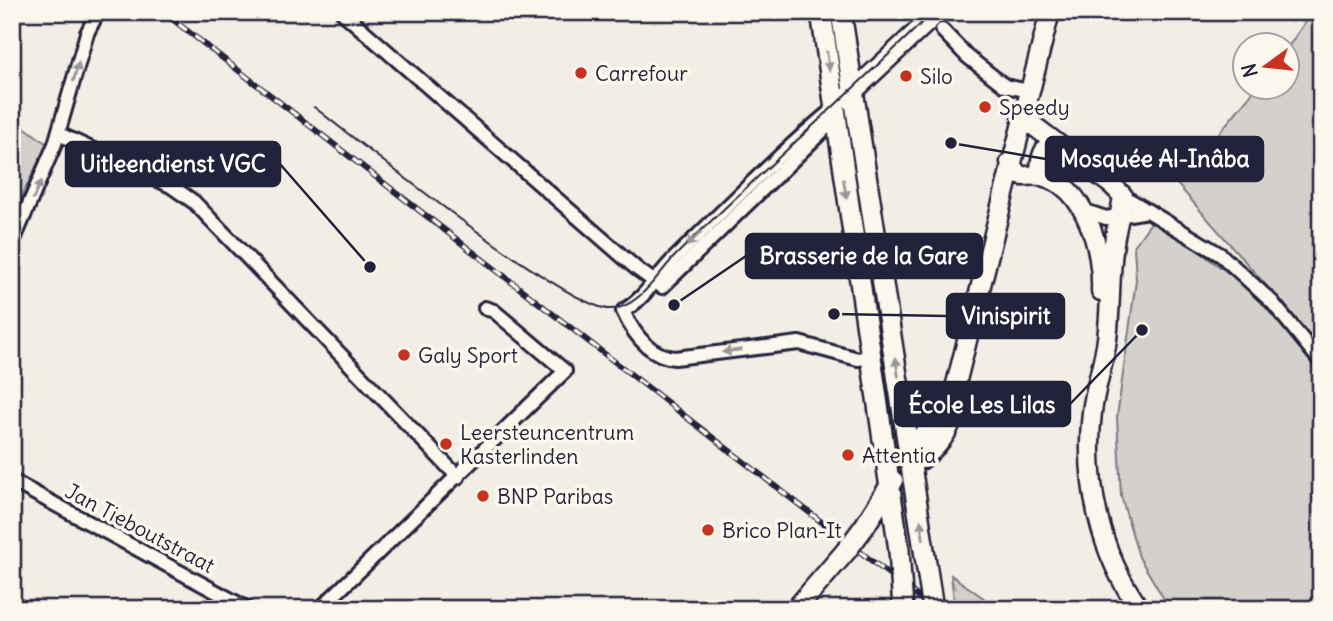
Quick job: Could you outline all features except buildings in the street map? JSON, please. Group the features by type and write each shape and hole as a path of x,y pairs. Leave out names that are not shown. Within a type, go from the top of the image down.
{"main road":[{"path":"821,12 834,115 891,484 903,609"},
{"path":"841,12 912,454 933,609"},
{"path":"796,609 864,527 912,454"}],"street":[{"path":"12,244 37,193 58,134 87,33 98,12"},
{"path":"342,12 658,285"},
{"path":"912,454 922,459 945,437 955,408 953,396 1050,12"},
{"path":"871,357 858,359 799,343 675,358 662,357 632,331 623,311 658,285 671,262 742,193 834,115 854,92 940,21 968,57 1005,86 1029,91"},
{"path":"1023,117 1051,142 1112,185 1123,196 1221,255 1272,302 1321,362"},
{"path":"58,134 171,186 194,202 458,477"},
{"path":"1040,176 1040,161 1044,149 1051,142"},
{"path":"1010,162 1017,173 1026,178 1040,176 1071,192 1082,210 1097,250 1102,280 1089,449 1098,515 1111,556 1128,592 1140,609"},
{"path":"1094,402 1107,340 1113,291 1114,245 1123,196"},
{"path":"1082,210 1107,218 1148,211"},
{"path":"320,609 565,371 494,311 485,308"},
{"name":"Jan Tieboutstraat","path":"12,481 248,609"}],"green space":[{"path":"1312,12 1321,12 1321,348 1177,184 1244,102 1302,102 1302,32 1298,32"},
{"path":"12,118 47,144 12,217"},
{"path":"1152,221 1188,243 1236,279 1275,316 1321,375 1321,609 1170,609 1139,557 1121,496 1117,417 1136,280 1134,246"},
{"path":"951,575 999,609 955,609"}],"tram line":[{"path":"314,107 511,255 589,302 611,309 621,307 640,296 678,253 933,12"}],"railway":[{"path":"163,12 934,609"}],"place":[{"name":"Carrefour","path":"581,73"},
{"name":"Silo","path":"906,76"},
{"name":"Speedy","path":"985,107"},
{"name":"Mosquée Al-Inâba","path":"951,143"},
{"name":"Uitleendienst VGC","path":"370,267"},
{"name":"Brasserie de la Gare","path":"674,305"},
{"name":"Vinispirit","path":"834,314"},
{"name":"École Les Lilas","path":"1142,330"},
{"name":"Galy Sport","path":"404,355"},
{"name":"Leersteuncentrum Kasterlinden","path":"446,444"},
{"name":"Attentia","path":"848,455"},
{"name":"BNP Paribas","path":"483,496"},
{"name":"Brico Plan-It","path":"708,530"}]}
